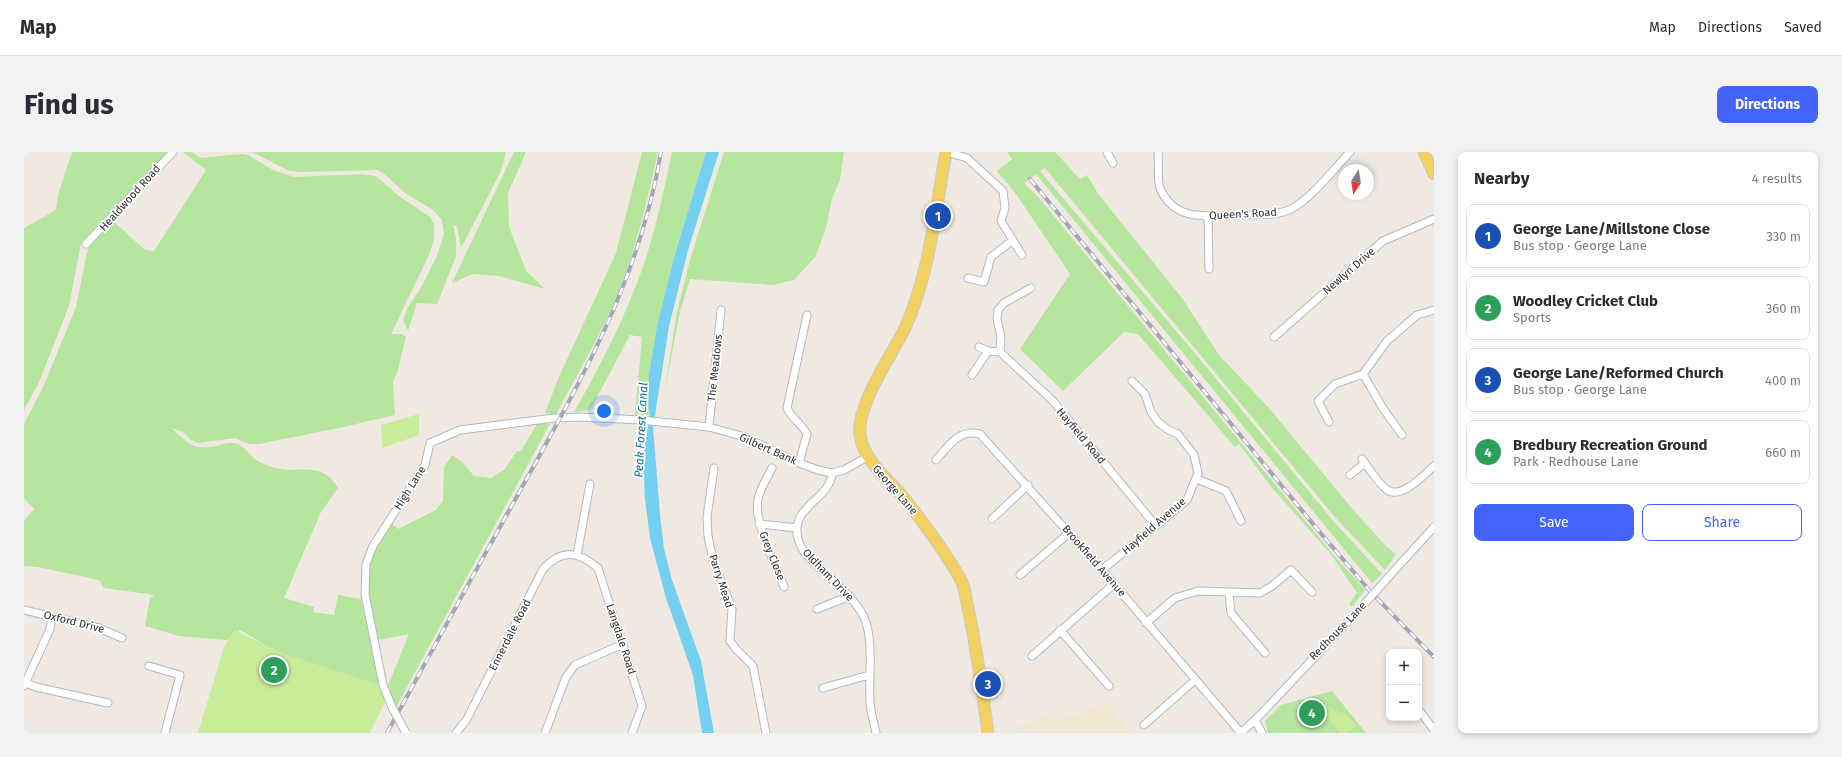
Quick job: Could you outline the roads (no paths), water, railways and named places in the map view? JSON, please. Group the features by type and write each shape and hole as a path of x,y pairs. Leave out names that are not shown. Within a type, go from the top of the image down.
{"main road":[{"name":"George Lane","path":"946,152 926,256 916,297 905,327 876,381 862,414 860,434 867,457 874,467 901,495 940,546 962,582 971,621 988,733"},
{"path":"1424,152 1434,174"}],"street":[{"name":"Healdwood Road","path":"86,244 173,152"},
{"path":"946,152 967,158 1003,191 1006,208 1001,221 1022,255"},
{"path":"1107,152 1112,163"},
{"name":"Queen's Road","path":"1158,152 1160,188 1171,205 1190,216 1277,214 1290,209 1302,202 1350,152"},
{"path":"1208,216 1209,269"},
{"name":"Newlyn Drive","path":"1274,337 1383,242 1434,219"},
{"path":"968,278 984,282 990,257 1013,240"},
{"path":"978,347 988,351 1000,352 1001,337 997,319 998,310 1004,303 1031,288"},
{"name":"The Meadows","path":"709,427 721,310"},
{"path":"1329,422 1318,401 1335,384 1363,374 1387,341 1417,315 1434,310"},
{"path":"799,463 808,434 803,426 790,415 787,408 807,315"},
{"path":"972,375 988,351"},
{"name":"Hayfield Road","path":"1000,352 1053,401 1156,526"},
{"path":"1363,374 1382,407 1402,435"},
{"path":"1132,381 1145,394 1151,412 1158,422 1167,429 1178,434 1194,455 1198,473 1197,479 1226,491 1241,521"},
{"name":"High Lane","path":"406,733 392,707 383,685 365,594 366,564 373,546 426,465 430,443 460,430 554,418 580,417 642,420"},
{"name":"Gilbert Bank","path":"642,420 709,427 745,437 799,463 832,473"},
{"name":"Brookfield Avenue","path":"936,460 961,434 971,432 980,434 1028,485 1241,733"},
{"path":"797,528 801,515 826,489 832,479 832,473 844,470 867,457"},
{"path":"1350,475 1363,461 1386,489 1392,492 1407,489 1434,466"},
{"name":"Parry Mead","path":"714,468 707,517 708,536 713,560 732,609 730,640 736,650 753,666 766,733"},
{"name":"Grey Close","path":"772,468 758,499 757,510 759,524 784,587"},
{"name":"Hayfield Avenue","path":"1102,570 1187,500 1197,479"},
{"path":"577,555 590,484"},
{"path":"992,519 1028,485"},
{"name":"Grey Close","path":"759,524 797,528"},
{"name":"Redhouse Lane","path":"1241,733 1359,610 1434,527"},
{"name":"Oldham Drive","path":"797,528 798,541 804,553 850,596 862,612 868,632 870,653 870,704 876,733"},
{"path":"1020,575 1069,533"},
{"name":"Ennerdale Road","path":"456,733 467,719 543,569 552,560 567,554 577,555"},
{"name":"Langdale Road","path":"577,555 587,559 598,568 623,644 642,706 632,733"},
{"path":"1146,623 1175,598 1198,591 1260,593 1272,586 1291,570 1312,592"},
{"path":"1032,656 1114,584"},
{"path":"1229,593 1231,612 1264,653"},
{"path":"817,610 850,596"},
{"name":"Oxford Drive","path":"24,610 99,628 122,638"},
{"path":"52,617 50,629 25,684 108,703"},
{"path":"1060,630 1109,686"},
{"path":"545,733 566,677 575,665 623,644"},
{"path":"150,666 180,675 165,733"},
{"path":"823,688 869,675"},
{"path":"1144,726 1195,680"},
{"path":"1422,714 1434,730"},
{"path":"1255,720 1262,733"}],"water":[{"path":"706,152 719,152 688,250 669,326 653,428 664,549 672,580 701,661 714,733 702,733 693,675 666,598 650,538 645,499 643,457 650,414 648,403 649,374 657,326 675,254"}],"railway":[{"path":"387,733 566,408 587,367 624,285 639,242 651,198 661,152"},
{"path":"1030,179 1318,530 1369,590 1434,657"}],"place":[{"name":"George Lane/Millstone Close","path":"938,216"},
{"name":"Woodley Cricket Club","path":"274,670"},
{"name":"George Lane/Reformed Church","path":"988,684"},
{"name":"Bredbury Recreation Ground","path":"1312,713"}],"water label":[{"name":"Peak Forest Canal","path":"641,430"}]}
